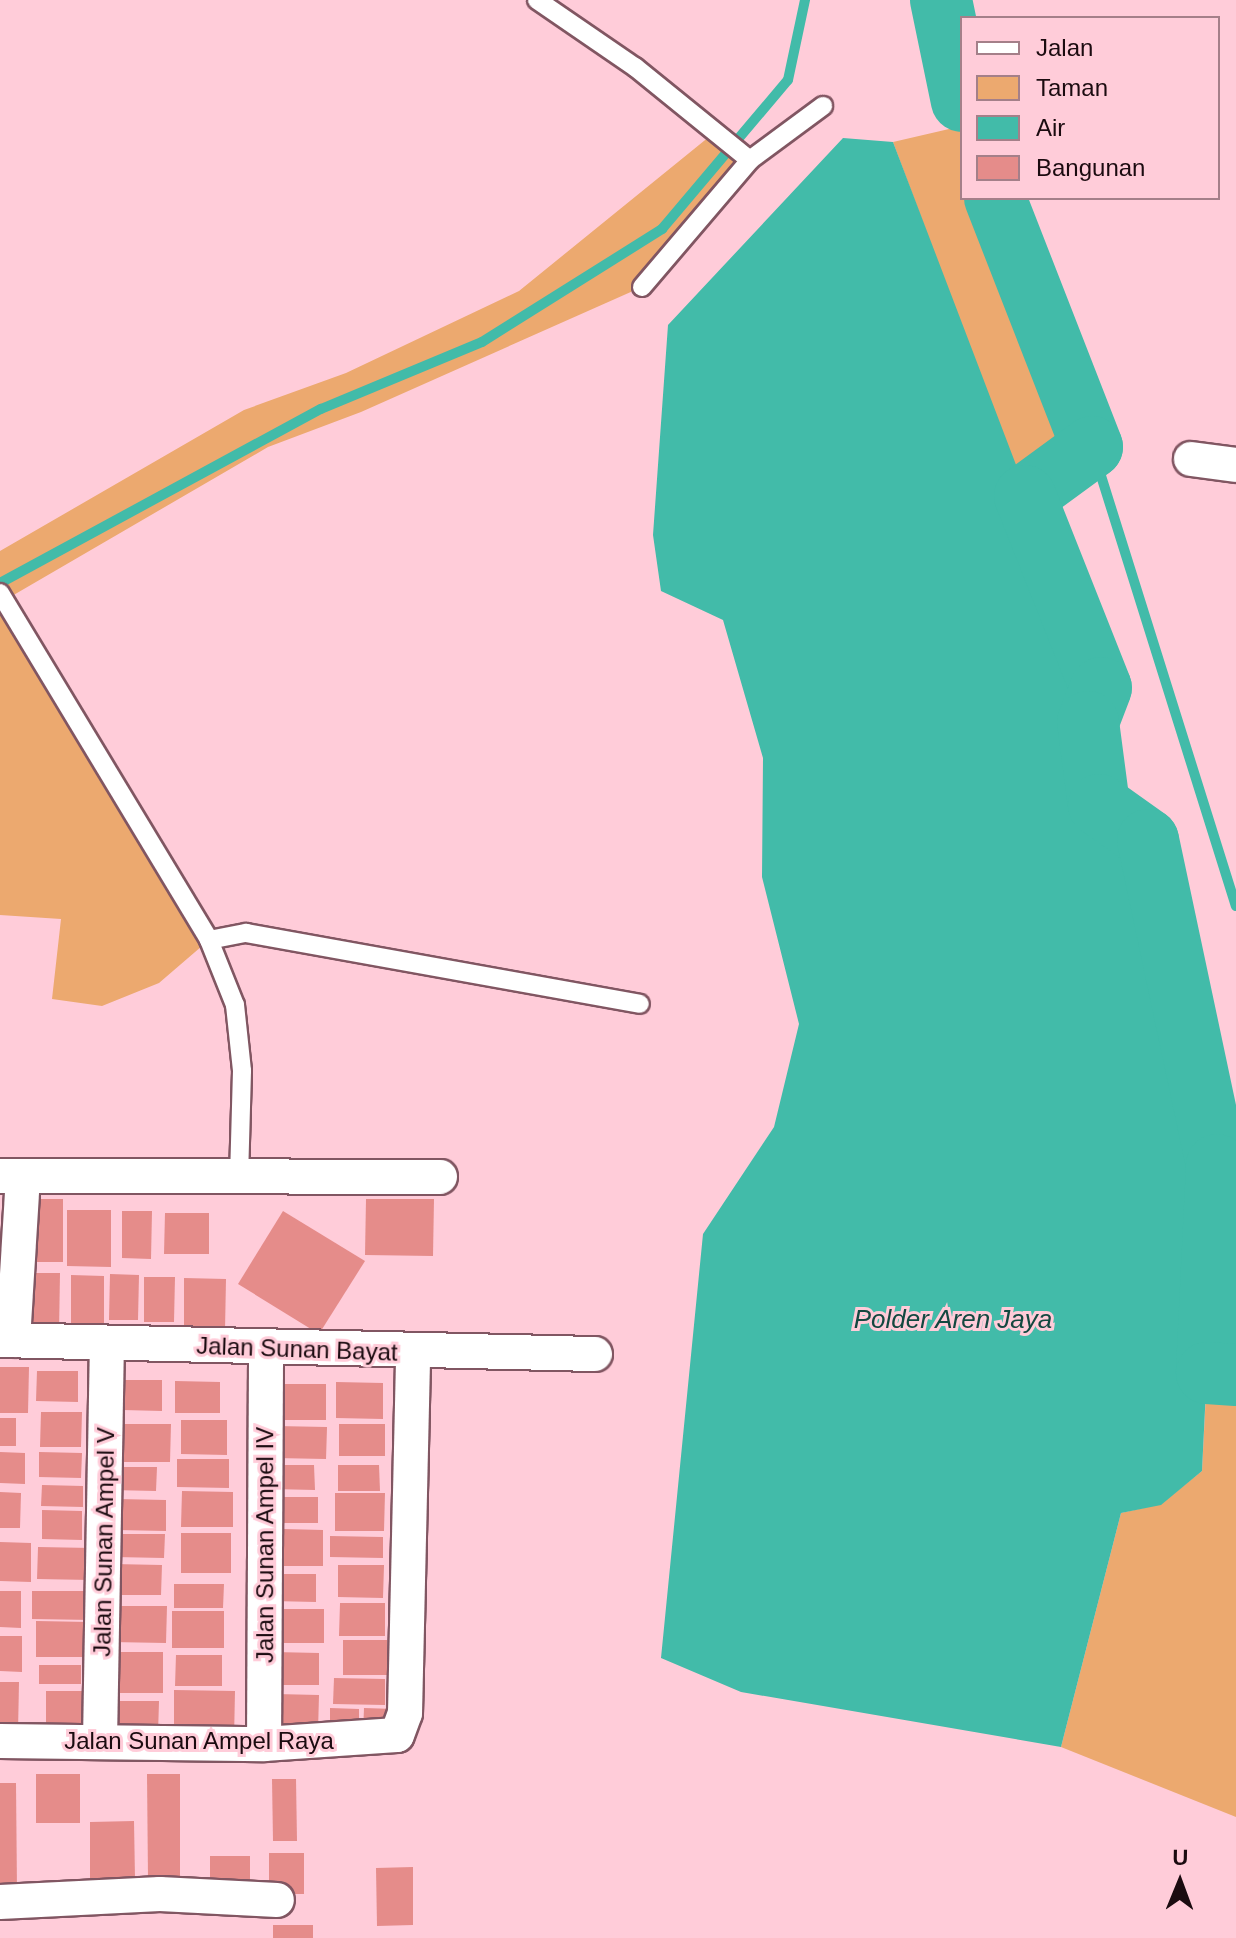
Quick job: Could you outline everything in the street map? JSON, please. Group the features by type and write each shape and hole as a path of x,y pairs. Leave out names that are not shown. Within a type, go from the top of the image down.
{"street":[{"path":"1191,459 1236,465"},
{"path":"7,1340 11,1176 440,1177"},
{"name":"Jalan Sunan Bayat","path":"7,1340 413,1353 595,1354"},
{"name":"Jalan Sunan Ampel V","path":"100,1741 107,1343"},
{"name":"Jalan Sunan Ampel IV","path":"264,1744 266,1346"},
{"name":"Jalan Sunan Ampel Raya","path":"0,1741 264,1744 397,1735 405,1713 413,1353"},
{"path":"0,1902 160,1894 277,1900"}],"lane":[{"path":"537,0 656,83 744,156"},
{"path":"642,287 744,156 823,106"},
{"path":"2,596 209,940 235,1005 242,1071 239,1177"},
{"path":"209,940 246,933 640,1004"}],"green space":[{"path":"960,126 960,200 996,200 1092,447 1025,496 893,142"},
{"path":"715,132 750,160 642,287 361,412 268,447 5,600 209,940 159,983 102,1006 52,999 61,919 0,915 0,551 244,410 346,373 519,291"},
{"path":"1207,1373 1236,1375 1236,1817 1061,1747 1121,1513 1161,1504 1202,1471"}],"water":[{"name":"Polder Aren Jaya","path":"843,138 893,142 1101,688 1088,722 1099,805 1148,840 1217,1165 1202,1471 1161,1505 1121,1513 1061,1747 741,1692 661,1658 703,1234 774,1127 799,1024 762,877 763,758 723,620 661,591 653,535 668,325"}],"building":[{"path":"26,1199 63,1199 63,1262 25,1262"},
{"path":"366,1199 434,1199 433,1256 365,1255"},
{"path":"67,1210 111,1210 111,1267 67,1266"},
{"path":"122,1211 152,1211 151,1259 122,1258"},
{"path":"283,1211 365,1261 319,1334 238,1284"},
{"path":"165,1213 209,1213 209,1254 164,1254"},
{"path":"25,1273 60,1273 59,1332 24,1331"},
{"path":"110,1274 139,1275 138,1320 109,1320"},
{"path":"71,1275 104,1276 104,1327 71,1327"},
{"path":"144,1277 175,1277 174,1322 144,1322"},
{"path":"184,1278 226,1279 225,1330 184,1330"},
{"path":"0,1367 29,1367 28,1413 0,1413"},
{"path":"37,1371 78,1371 78,1402 36,1401"},
{"path":"123,1380 162,1380 162,1411 123,1410"},
{"path":"175,1381 220,1382 220,1413 175,1413"},
{"path":"336,1382 383,1383 383,1419 336,1418"},
{"path":"278,1384 326,1384 326,1420 278,1420"},
{"path":"41,1412 82,1412 81,1447 40,1447"},
{"path":"0,1418 16,1418 16,1446 0,1446"},
{"path":"181,1420 227,1420 227,1455 181,1454"},
{"path":"107,1424 171,1424 170,1462 106,1462"},
{"path":"339,1424 385,1424 385,1456 339,1456"},
{"path":"276,1426 327,1427 326,1459 275,1458"},
{"path":"0,1452 25,1453 25,1484 0,1483"},
{"path":"39,1452 82,1453 81,1478 39,1477"},
{"path":"177,1459 229,1459 229,1488 177,1487"},
{"path":"271,1465 314,1465 315,1490 271,1489"},
{"path":"338,1465 379,1465 380,1491 338,1491"},
{"path":"111,1467 157,1467 156,1491 111,1490"},
{"path":"42,1485 83,1486 83,1507 41,1506"},
{"path":"182,1491 233,1492 233,1527 181,1527"},
{"path":"0,1492 21,1493 20,1528 0,1528"},
{"path":"335,1493 385,1493 384,1531 335,1531"},
{"path":"273,1497 318,1497 318,1523 273,1523"},
{"path":"117,1499 166,1500 166,1531 117,1530"},
{"path":"42,1510 82,1511 82,1540 42,1539"},
{"path":"283,1529 323,1530 323,1566 282,1566"},
{"path":"181,1533 231,1533 231,1573 181,1573"},
{"path":"115,1534 165,1534 164,1558 115,1557"},
{"path":"330,1536 383,1537 383,1558 330,1557"},
{"path":"0,1542 31,1543 31,1582 0,1581"},
{"path":"38,1547 92,1548 91,1580 37,1579"},
{"path":"113,1564 162,1565 161,1595 112,1595"},
{"path":"338,1565 384,1565 383,1598 338,1597"},
{"path":"272,1574 316,1574 316,1602 272,1601"},
{"path":"174,1584 224,1584 223,1608 174,1608"},
{"path":"0,1591 21,1591 21,1628 0,1627"},
{"path":"32,1591 92,1591 92,1620 32,1619"},
{"path":"340,1603 385,1603 385,1636 339,1636"},
{"path":"112,1606 167,1606 166,1643 111,1642"},
{"path":"275,1609 324,1609 324,1643 275,1643"},
{"path":"172,1611 224,1611 224,1648 172,1648"},
{"path":"36,1621 89,1622 89,1657 36,1657"},
{"path":"0,1636 22,1636 22,1672 0,1671"},
{"path":"343,1640 387,1640 387,1675 343,1675"},
{"path":"110,1652 163,1652 163,1693 110,1693"},
{"path":"274,1652 319,1653 319,1685 274,1685"},
{"path":"176,1655 222,1655 222,1686 175,1686"},
{"path":"39,1665 81,1665 81,1684 39,1684"},
{"path":"334,1678 385,1679 385,1705 333,1704"},
{"path":"0,1682 19,1682 18,1732 0,1732"},
{"path":"174,1690 235,1691 234,1739 174,1738"},
{"path":"46,1691 89,1691 88,1726 46,1725"},
{"path":"276,1694 319,1695 318,1731 276,1731"},
{"path":"115,1701 159,1701 158,1733 115,1732"},
{"path":"330,1708 359,1709 359,1738 330,1737"},
{"path":"364,1708 394,1709 394,1734 363,1734"},
{"path":"36,1774 80,1774 80,1823 36,1823"},
{"path":"147,1774 180,1774 180,1877 148,1878"},
{"path":"272,1779 296,1779 297,1841 273,1841"},
{"path":"0,1783 16,1783 17,1891 0,1891"},
{"path":"134,1821 135,1879 90,1879 90,1822"},
{"path":"269,1853 304,1853 304,1894 269,1894"},
{"path":"210,1856 250,1856 250,1895 210,1896"},
{"path":"413,1867 413,1925 377,1926 376,1868"},
{"path":"273,1925 313,1925 313,1938 273,1938"}],"waterway":[{"path":"0,583 321,409 482,342 662,229 788,80 805,0"},
{"path":"940,0 960,95"},
{"path":"941,0 960,91"},
{"path":"996,200 1092,447 1236,906"},
{"path":"996,200 1092,447 1025,496 1101,688 1088,722 1099,805 1148,840 1217,1165 1207,1373 1236,1375"}]}
